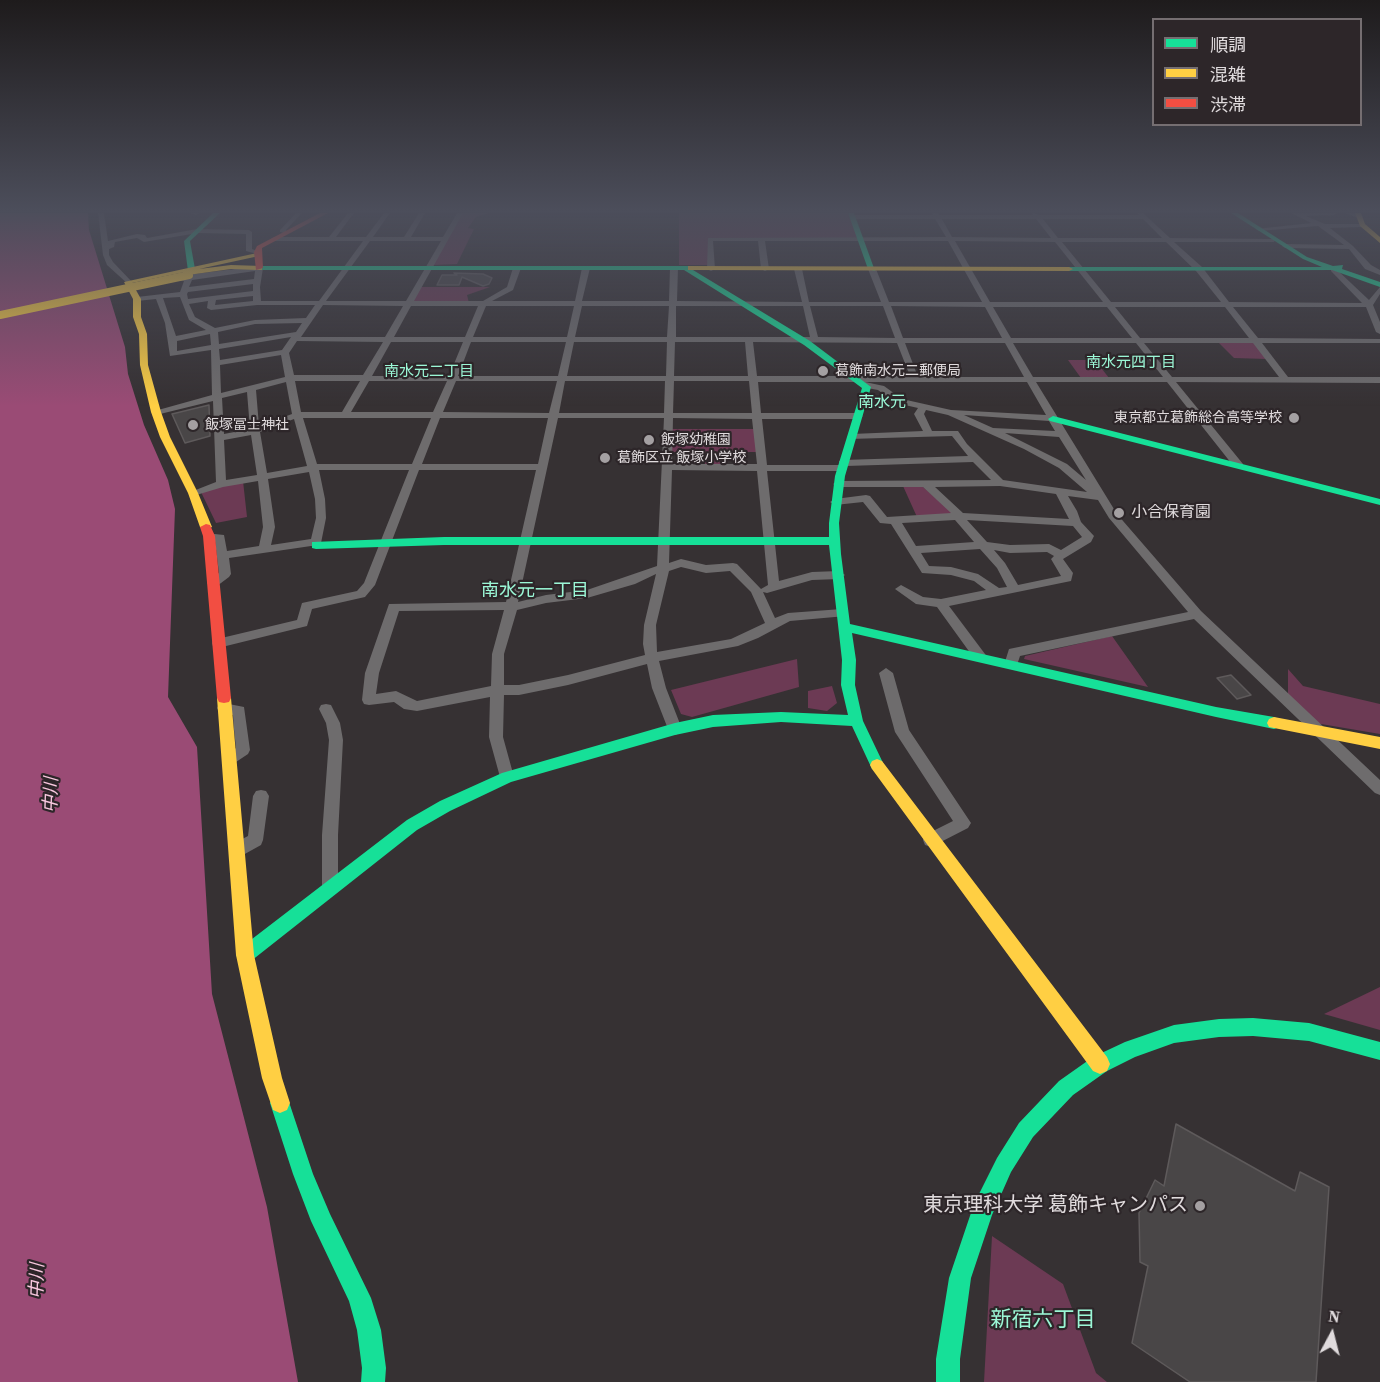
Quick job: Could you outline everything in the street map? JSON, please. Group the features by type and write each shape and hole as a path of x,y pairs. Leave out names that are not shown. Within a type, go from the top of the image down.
{"street":[{"path":"122,277 132,290 143,334 144,365 156,412 165,437 193,493 209,536 224,708 239,711 242,729 243,750 230,760 241,923 245,955 272,1078 286,1127 322,1221 360,1298 369,1330 374,1368 373,1382"},
{"path":"0,314 172,277"},
{"path":"132,290 177,277"},
{"path":"188,277 184,295 192,318 214,331"},
{"path":"184,295 226,277"},
{"path":"256,303 257,277"},
{"path":"216,363 286,352 339,277"},
{"path":"345,415 423,277"},
{"path":"218,643 303,623 306,606 361,594 369,585 483,304 510,288 514,277"},
{"path":"507,777 496,737 498,654 511,608 584,277"},
{"path":"675,729 659,688 649,644 650,625 663,570 673,304 678,277"},
{"path":"696,277 807,339 867,390 838,484 834,542 849,660 848,685 856,721 878,767 1100,1064"},
{"path":"800,277 806,304 807,339"},
{"path":"876,277 915,379"},
{"path":"972,277 1100,498 1130,538 1197,614 1380,789"},
{"path":"1087,277 1239,466"},
{"path":"1206,277 1286,380"},
{"path":"1345,277 1369,305 1380,333"},
{"path":"1361,277 1380,285 1369,305"},
{"path":"132,290 159,297 184,295 212,298 256,292"},
{"path":"159,297 173,339 173,354 297,336 388,339 1380,341"},
{"path":"212,298 211,308 256,303 1369,305"},
{"path":"173,339 265,321 309,320"},
{"path":"214,331 221,483"},
{"path":"748,340 774,587"},
{"path":"286,352 303,441 314,468 321,518 317,543"},
{"path":"156,412 292,378 753,379 860,382 915,379 1380,380"},
{"path":"860,382 880,388 899,401 951,413 1027,447 1063,466 1100,498"},
{"path":"251,388 269,527 264,550"},
{"path":"923,407 919,414 929,434"},
{"path":"941,411 1053,418 1380,502"},
{"path":"219,438 255,431 297,415 858,416"},
{"path":"985,429 1062,434"},
{"path":"852,437 955,433 974,459 1000,483"},
{"path":"667,467 843,466 974,459"},
{"path":"193,493 221,483 314,468 542,467"},
{"path":"838,484 1000,483 1100,498"},
{"path":"926,484 959,516 1001,566 1014,588"},
{"path":"901,589 920,601 941,603 1068,578 1057,559 1087,539 1088,536 1076,523 1072,511 1060,492"},
{"path":"836,502 866,498 884,521 959,516 1076,523"},
{"path":"894,520 926,570 951,571 978,578 998,593"},
{"path":"209,536 220,538 225,574 213,583"},
{"path":"223,555 317,543 834,542"},
{"path":"913,550 982,545 1010,549 1049,548 1060,555"},
{"path":"772,624 756,590 733,567 706,569 681,563 641,575 618,586 511,608 441,605 393,607 392,617 372,673 369,700 396,696 409,705 417,706 498,690 519,690 651,658 733,642 754,635 788,617 842,613"},
{"path":"756,590 812,576 839,576"},
{"path":"941,603 981,658"},
{"path":"1011,665 1014,652 1197,614"},
{"path":"845,627 1216,712 1380,743"},
{"path":"886,673 902,732 963,823 931,840"},
{"path":"326,709 333,723 336,740 330,835 330,888"},
{"path":"245,955 412,825 445,806 507,777 675,729 713,721 753,717 856,721"},
{"path":"237,850 255,840 261,796"},
{"path":"948,1382 948,1359 960,1278 982,1212 1004,1165 1026,1130 1066,1088 1100,1064 1132,1048 1174,1034 1219,1028 1253,1027 1309,1032 1380,1051"}],"shaded area":[{"path":"419,287 490,287 467,295 469,303 409,302"},
{"path":"1217,341 1254,341 1267,359 1234,358"},
{"path":"1068,360 1095,360 1109,378 1081,378"},
{"path":"672,429 756,429 758,452 724,452 724,466 705,465 705,452 670,452"},
{"path":"243,481 247,517 216,523 201,492"},
{"path":"903,486 922,486 954,514 917,517"},
{"path":"1112,636 1148,687 1024,659 1025,656"},
{"path":"797,659 799,687 692,717 681,714 671,690"},
{"path":"1288,669 1303,686 1380,704 1380,734 1315,723 1288,695"},
{"path":"832,686 837,703 827,711 808,708 808,691"},
{"path":"1380,987 1380,1030 1324,1014"},
{"path":"992,1236 1063,1284 1096,1373 1107,1382 984,1382"}],"water":[{"name":"中川","path":"0,277 104,277 125,347 128,374 144,425 168,480 175,509 168,697 197,747 212,994 267,1207 298,1382 0,1382"}],"building":[{"path":"441,277 462,277 459,285 437,285"},
{"path":"463,277 492,278 489,284 483,286"},
{"name":"飯塚冨士神社","path":"209,405 210,436 185,443 172,414"},
{"path":"1231,675 1251,695 1237,699 1217,678"},
{"path":"1176,1124 1295,1191 1300,1172 1329,1187 1316,1382 1190,1382 1132,1343 1148,1266 1140,1262 1139,1213 1155,1180 1164,1186"}],"traffic: fast":[{"path":"701,277 807,343 867,387 840,476 834,523 835,554 849,660 848,685 856,721 877,765"},
{"path":"1359,277 1380,285"},
{"path":"1053,419 1380,502"},
{"path":"316,545 444,541 834,541"},
{"path":"845,627 1216,712 1274,723"},
{"path":"245,955 412,825 445,806 507,777 675,729 713,721 781,717 856,721"},
{"path":"948,1382 948,1359 960,1278 982,1212 1004,1165 1026,1130 1066,1088 1100,1064 1132,1049 1174,1034 1219,1028 1253,1027 1309,1032 1380,1051"},
{"path":"280,1103 303,1174 322,1221 360,1298 369,1330 374,1368 373,1382"}],"traffic: slow":[{"path":"150,277 128,282 137,299 137,317 143,334 144,365 165,437 193,493 206,527"},
{"path":"0,315 177,277"},
{"path":"224,698 245,955 272,1078 280,1103"},
{"path":"1274,723 1380,743"},
{"path":"877,765 1100,1064"}],"traffic: jam":[{"path":"206,527 209,536 224,698"}],"place":[{"name":"葛飾南水元二郵便局","path":"823,371"},
{"name":"東京都立葛飾総合高等学校","path":"1294,418"},
{"name":"飯塚冨士神社","path":"193,425"},
{"name":"飯塚幼稚園","path":"649,440"},
{"name":"葛飾区立 飯塚小学校","path":"605,458"},
{"name":"小合保育園","path":"1119,513"},
{"name":"東京理科大学 葛飾キャンパス","path":"1200,1206"}],"district":[{"name":"南水元四丁目","path":"1131,363"},
{"name":"南水元二丁目","path":"429,372"},
{"name":"南水元","path":"882,403"},
{"name":"南水元一丁目","path":"535,591"},
{"name":"新宿六丁目","path":"1043,1321"}]}
